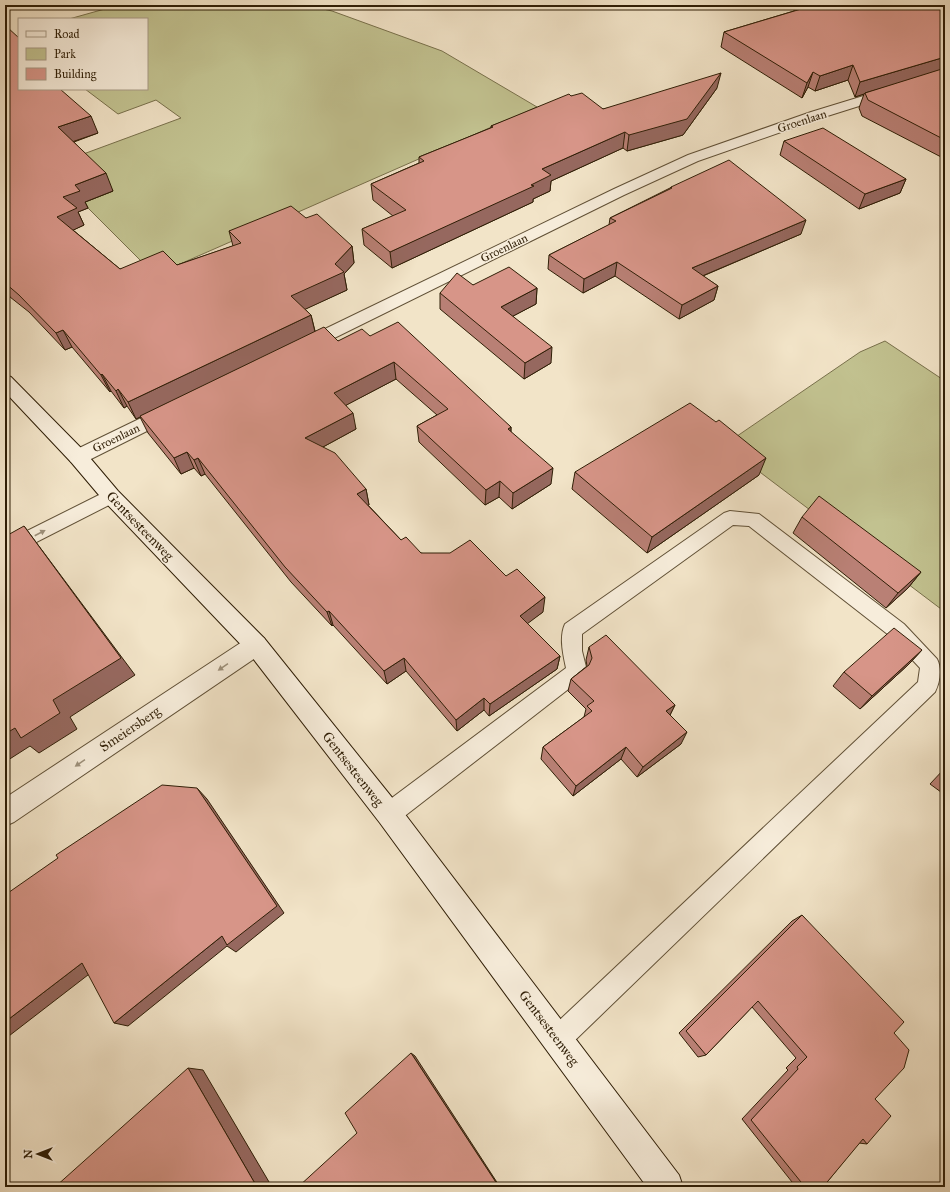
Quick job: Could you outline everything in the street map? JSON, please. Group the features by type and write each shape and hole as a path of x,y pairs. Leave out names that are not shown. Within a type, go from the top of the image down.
{"street":[{"name":"Groenlaan","path":"291,352 619,192 693,158 816,115 945,75"},
{"name":"Gentsesteenweg","path":"8,389 78,457 111,496 256,646 389,814 667,1187"},
{"name":"Groenlaan","path":"78,457 185,404"},
{"name":"Smeiersberg","path":"5,813 256,646"}],"lane":[{"path":"5,551 111,496"},
{"path":"389,814 576,671 572,651 572,630 730,518 753,519 897,630 930,665 928,686 558,1039"}],"green space":[{"path":"119,5 306,5 332,11 442,51 537,107 155,275 83,203 113,191 78,156 181,118 156,100 118,114 86,90 148,90 148,18 73,18"},
{"path":"885,341 945,381 945,612 724,445 860,352"}],"building":[{"path":"945,5 945,57 860,82 853,65 820,76 813,72 807,83 724,32 801,9 796,6"},
{"path":"7,27 18,37 18,90 61,90 91,116 58,127 106,173 75,185 80,191 63,197 77,208 57,217 120,269 163,251 177,265 241,243 229,231 291,206 306,218 317,214 352,246 335,264 344,272 291,296 311,315 128,402 118,389 116,391 63,330 56,333 19,295 5,283 5,28"},
{"path":"945,68 945,140 868,100 865,93"},
{"path":"721,73 687,119 629,135 625,132 542,169 551,175 531,185 534,186 390,252 362,229 406,210 371,184 424,161 419,157 569,94 571,96 582,93 603,109"},
{"path":"823,128 906,179 865,194 784,141"},
{"path":"729,160 806,220 692,268 718,286 682,305 617,262 584,279 549,255 616,221 610,218"},
{"path":"509,267 537,288 501,307 552,347 525,363 440,293 457,273 473,285"},
{"path":"398,322 511,427 508,429 553,468 513,493 500,481 486,490 417,426 448,409 394,362 334,393 353,413 305,438 335,453 366,489 357,494 401,540 406,537 421,553 450,553 470,540 506,576 517,569 545,597 520,616 560,656 490,704 484,698 456,720 404,658 384,671 329,611 327,612 285,567 198,458 194,460 187,452 174,458 140,416 324,327 338,341 362,329 370,336"},
{"path":"690,403 716,422 719,420 766,458 652,537 575,472"},
{"path":"819,496 921,572 898,593 802,517"},
{"path":"24,526 121,658 53,700 60,713 21,738 15,728 5,734 5,535 6,536"},
{"path":"894,628 922,650 872,696 844,672"},
{"path":"606,635 675,705 666,711 687,732 643,767 626,747 576,786 543,747 592,711 587,706 594,701 571,679 589,665 592,658 589,647"},
{"path":"162,785 197,788 277,906 227,945 222,936 114,1023 82,963 5,1022 5,895 58,858 56,855"},
{"path":"802,915 904,1022 894,1033 909,1050 904,1068 875,1099 891,1116 867,1144 863,1139 823,1187 805,1187 751,1120 798,1069 797,1067 807,1057 758,1001 706,1055 686,1031"},
{"path":"411,1053 499,1187 298,1187 357,1133 345,1113"},
{"path":"188,1068 257,1187 55,1187"}]}
